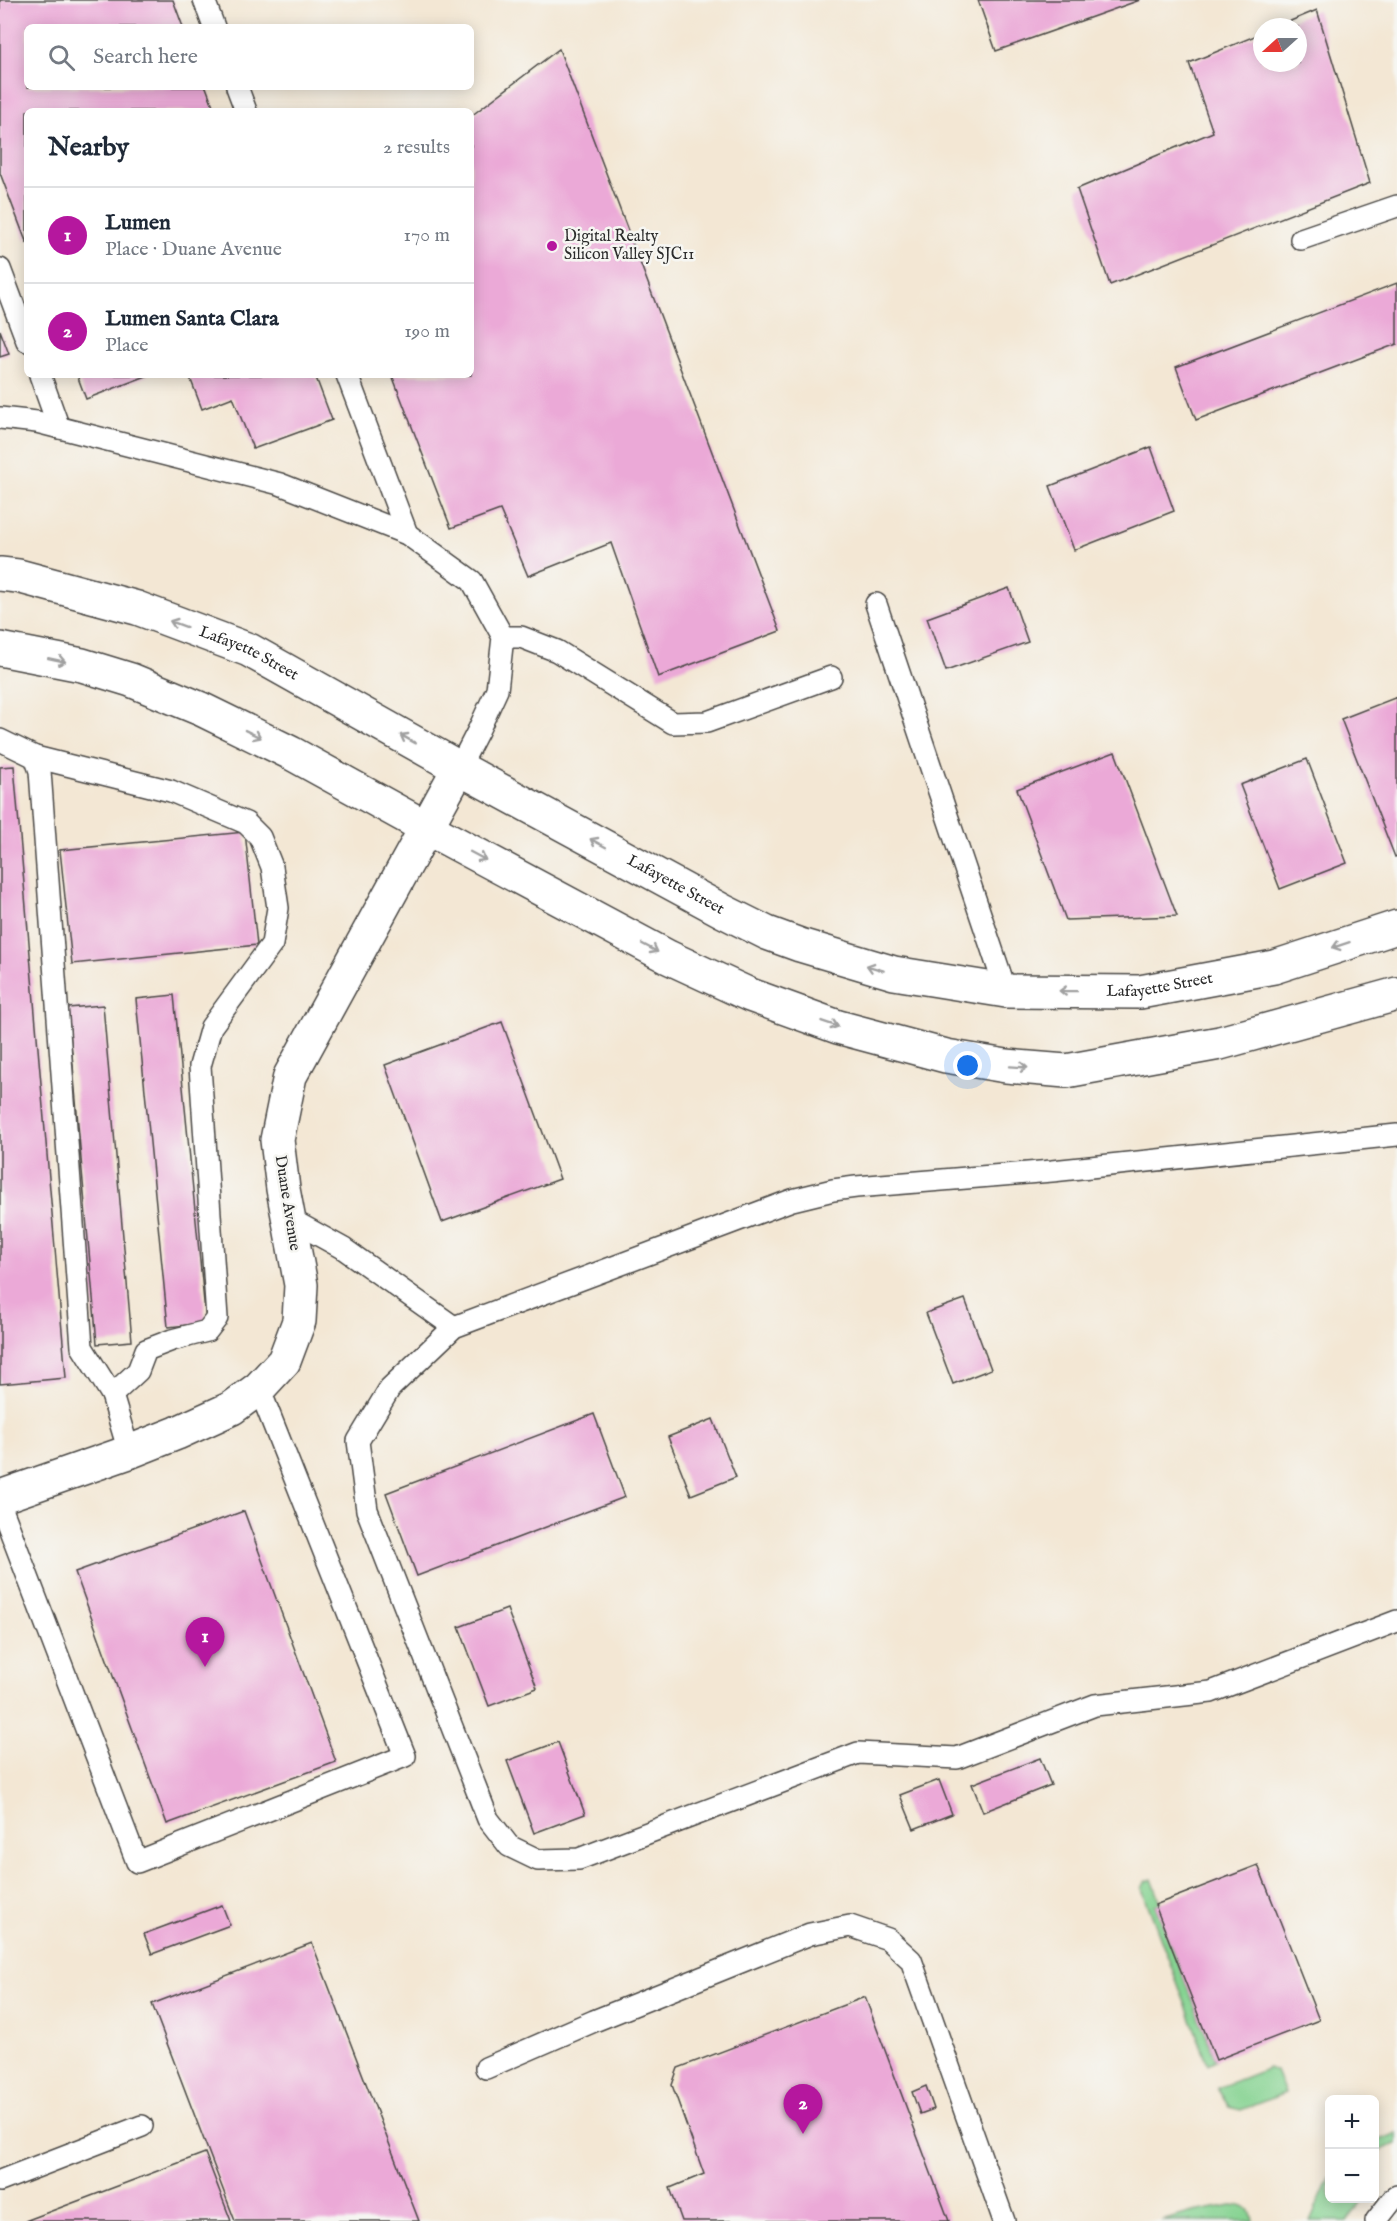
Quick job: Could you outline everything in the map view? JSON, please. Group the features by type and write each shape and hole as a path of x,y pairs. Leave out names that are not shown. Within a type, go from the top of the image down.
{"main road":[{"name":"Lafayette Street","path":"0,574 18,576 138,608 249,650 459,768 767,933 894,974 1006,991 1140,992 1274,967 1397,927"},
{"path":"0,649 82,665 131,680 191,705 291,753 668,957 750,995 838,1027 946,1056 1006,1066 1066,1071 1220,1043 1397,994"},
{"name":"Duane Avenue","path":"0,1497 129,1452 232,1408 259,1388 284,1361 299,1321 301,1285 288,1218 277,1140 291,1076 459,768"}],"lane":[{"path":"204,0 213,24"},
{"path":"238,90 245,108"},
{"path":"1301,239 1397,206"},
{"path":"0,269 24,333"},
{"path":"41,378 59,428"},
{"path":"348,378 407,534"},
{"path":"0,417 59,428 280,484 407,534 472,581 503,638 497,690 459,768"},
{"path":"876,604 1006,991"},
{"path":"503,638 521,636 557,651 672,723 707,723 831,677"},
{"path":"0,740 35,757 171,791 246,823 260,837 272,867 278,908 272,944 211,1027 200,1066 217,1318 207,1331 172,1340 146,1350 138,1371 112,1395"},
{"path":"35,757 40,771 82,1347 112,1395 129,1452"},
{"path":"1397,1134 1052,1171 833,1190 792,1200 454,1327 390,1388 358,1441 367,1510 488,1819 509,1846 538,1860 579,1859 858,1753 957,1758 1095,1705 1211,1692 1397,1621"},
{"path":"288,1218 344,1249 454,1327"},
{"path":"0,1504 137,1862 405,1756 259,1388"},
{"path":"486,2068 594,2021 810,1934 850,1926 888,1939 911,1960 1004,2221"},
{"path":"0,2181 142,2126"},
{"path":"1376,2221 1397,2196"}],"green space":[{"path":"1152,1879 1161,1903 1155,1905 1216,2060 1208,2064 1142,1889 1145,1882"},
{"path":"1269,2068 1276,2071 1285,2093 1241,2110 1229,2107 1217,2088"},
{"path":"1397,2133 1397,2144 1379,2151 1379,2140"},
{"path":"1325,2187 1325,2203 1361,2203 1347,2221 1310,2221"},
{"path":"1231,2205 1246,2208 1251,2213 1253,2221 1162,2221 1193,2212"}],"building":[{"path":"0,0 173,0 182,24 24,24 24,90 207,90 214,108 24,108 24,236 0,173"},
{"path":"978,0 1140,0 996,51"},
{"path":"1317,10 1370,183 1110,285 1077,189 1213,132 1189,63 1253,37 1253,72 1307,72 1307,18 1298,18"},
{"name":"Digital Realty Silicon Valley SJC11","path":"559,49 780,631 658,677 611,543 528,576 500,510 451,528 393,378 474,378 474,114"},
{"path":"1397,283 1397,344 1196,420 1176,367"},
{"path":"0,330 9,354 0,357"},
{"path":"78,378 141,378 86,399"},
{"path":"190,378 316,378 332,420 253,449 233,397 202,409"},
{"path":"1151,447 1174,511 1074,550 1050,486"},
{"path":"1009,588 1028,642 946,671 927,618"},
{"path":"1397,697 1397,856 1395,857 1341,719"},
{"path":"1115,752 1177,916 1066,920 1017,789"},
{"path":"1307,759 1347,863 1280,889 1240,785"},
{"path":"14,766 66,1378 0,1384 0,767"},
{"path":"245,832 257,945 72,964 60,850"},
{"path":"174,995 206,1323 168,1327 136,999"},
{"path":"103,1005 132,1341 97,1344 68,1008"},
{"path":"502,1022 560,1179 442,1222 385,1065"},
{"path":"965,1299 991,1369 953,1384 926,1313"},
{"path":"594,1414 625,1497 417,1576 386,1493"},
{"path":"713,1419 736,1477 691,1495 668,1437"},
{"path":"244,1511 336,1762 167,1824 75,1572"},
{"path":"507,1609 537,1688 489,1706 459,1627"},
{"path":"558,1742 585,1814 534,1833 507,1761"},
{"path":"1040,1758 1051,1785 983,1812 972,1784"},
{"path":"939,1780 952,1814 914,1829 900,1795"},
{"path":"1258,1865 1319,2020 1216,2060 1155,1905"},
{"path":"222,1905 230,1925 152,1954 144,1934"},
{"path":"312,1943 419,2221 235,2221 152,2004"},
{"path":"865,1997 949,2221 682,2221 670,2188 704,2174 672,2085 678,2068"},
{"path":"926,2086 934,2109 920,2114 912,2092"},
{"path":"205,2153 231,2221 25,2221"}],"place":[{"name":"Digital Realty Silicon Valley SJC11","path":"552,246"},
{"name":"Lumen","path":"205,1667"},
{"name":"Lumen Santa Clara","path":"803,2134"}]}
